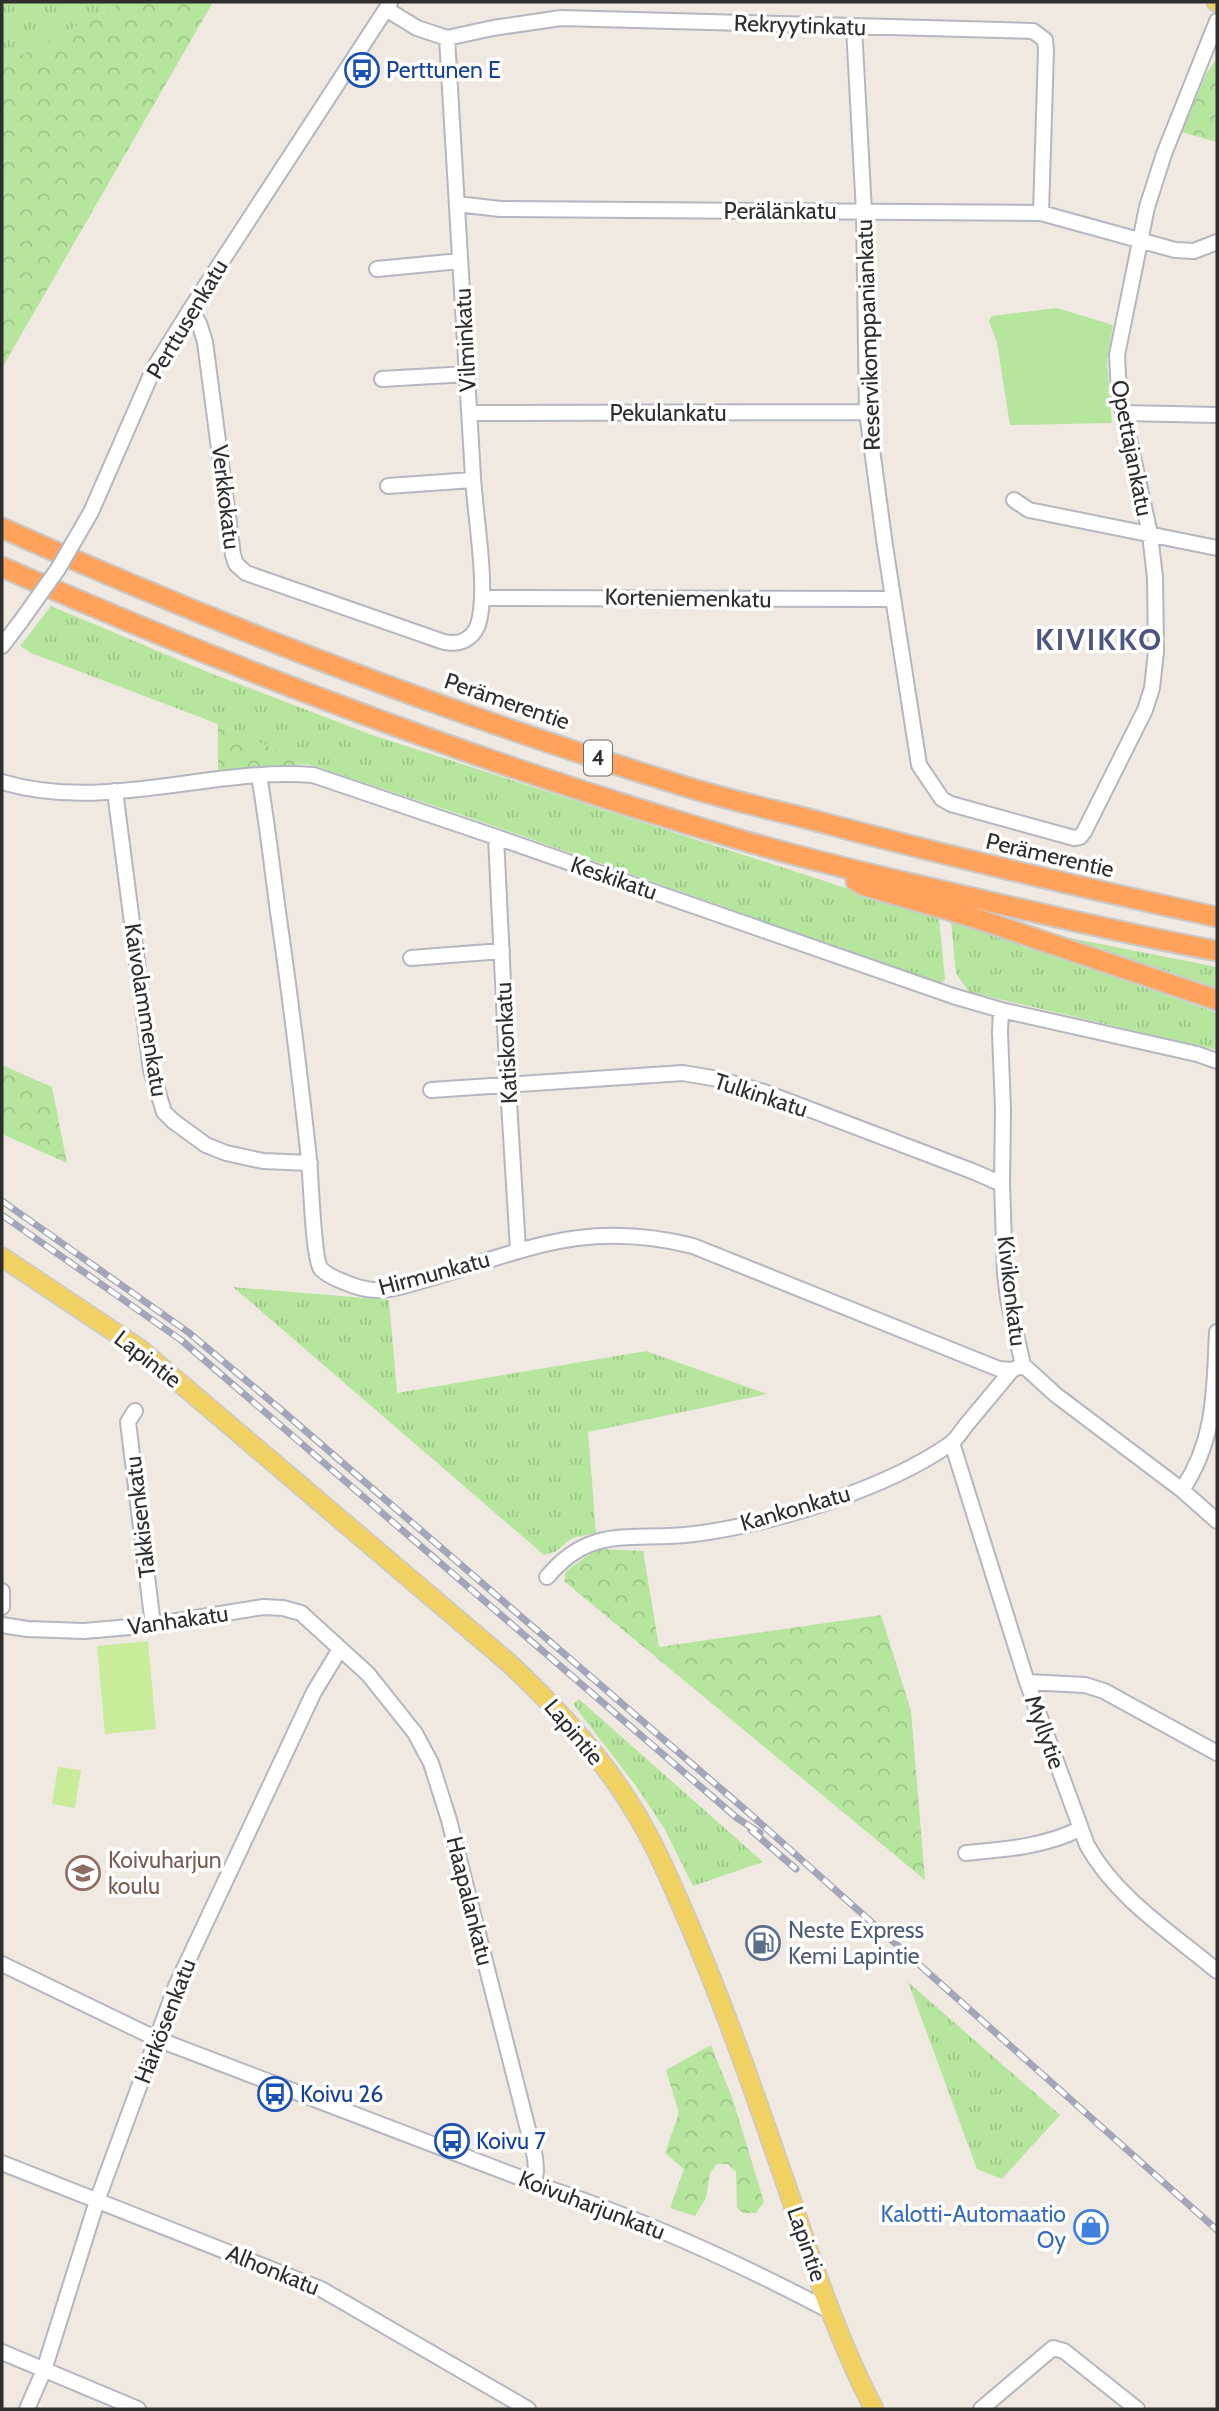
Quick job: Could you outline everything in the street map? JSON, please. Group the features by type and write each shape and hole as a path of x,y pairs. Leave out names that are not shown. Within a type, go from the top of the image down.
{"highway":[{"name":"Perämerentie","path":"2,528 110,577 321,661 518,732 677,784 1036,878 1217,917"},
{"name":"4","path":"2,567 81,602 364,715 580,789 747,842 1112,931 1217,951"},
{"path":"825,863 865,886 978,919 1217,1000"}],"main road":[{"name":"Lapintie","path":"2,1257 140,1349 509,1663 539,1690 595,1755 647,1833 696,1940 742,2058 830,2311 874,2409"}],"street":[{"path":"388,5 417,28 447,38"},
{"name":"Perttusenkatu","path":"2,646 58,569 91,512 155,368 388,5"},
{"name":"Rekryytinkatu","path":"447,38 493,27 561,18 1033,31 1045,40 1046,50 1041,214"},
{"name":"Opettajankatu","path":"919,765 939,795 951,804 1065,838 1080,837 1145,710 1152,688 1157,608 1150,534 1119,394 1116,355 1147,207 1164,154 1217,21"},
{"name":"Reservikomppaniankatu","path":"854,27 864,212 867,412 919,765"},
{"name":"Vilminkatu","path":"447,38 473,480 483,598 479,622 469,638"},
{"name":"Perälänkatu","path":"457,204 500,209 1041,214 1186,251 1203,249 1217,242"},
{"path":"377,269 460,261"},
{"name":"Verkkokatu","path":"190,310 199,323 205,342 236,564 246,573 444,642 459,643 469,638"},
{"path":"382,379 467,374"},
{"name":"Pekulankatu","path":"470,413 867,412"},
{"path":"1123,413 1217,415"},
{"path":"388,486 473,480"},
{"path":"1014,500 1030,510 1217,548"},
{"name":"Korteniemenkatu","path":"483,598 893,599"},
{"name":"Keskikatu","path":"2,782 72,793 259,776 313,775 953,996 1001,1010 1165,1046 1217,1061"},
{"name":"Hirmunkatu","path":"259,776 291,1001 310,1163 318,1263 331,1276 359,1289 381,1292 518,1249 566,1238 614,1234 650,1237 680,1242 721,1256 999,1369 1017,1368"},
{"name":"Kaivolammenkatu","path":"115,791 151,1070 164,1112 213,1149 263,1161 310,1163"},
{"name":"Katiskonkatu","path":"496,836 518,1249"},
{"path":"411,958 502,951"},
{"name":"Kivikonkatu","path":"1001,1010 1005,1274 1017,1368 1182,1490 1217,1521"},
{"name":"Tulkinkatu","path":"431,1090 683,1073 718,1079 764,1092 1002,1184"},
{"path":"1182,1490 1199,1459 1209,1432 1217,1332"},
{"name":"Kankonkatu","path":"547,1577 567,1556 600,1540 694,1534 781,1516 882,1481 952,1443 1017,1368"},
{"name":"Takkisenkatu","path":"135,1411 128,1422 153,1625"},
{"name":"Myllytie","path":"952,1443 1027,1682 1080,1829 1096,1861 1114,1883 1217,1971"},
{"path":"2,1591 2,1607"},
{"name":"Vanhakatu","path":"2,1625 76,1631 153,1625 262,1607 283,1608 301,1613 340,1649"},
{"name":"Härkösenkatu","path":"27,2409 44,2370 97,2201 176,1986 314,1692 340,1649"},
{"name":"Haapalankatu","path":"340,1649 379,1686 415,1733 431,1763 452,1829 535,2157 534,2182"},
{"path":"1027,1682 1086,1685 1104,1691 1217,1753"},
{"path":"966,1853 1029,1847 1057,1840 1080,1829"},
{"name":"Koivuharjunkatu","path":"2,1964 157,2039 604,2207 722,2257 830,2311"},
{"name":"Alhonkatu","path":"2,2163 321,2289 528,2409"},
{"path":"981,2409 1053,2348 1064,2351 1137,2409"},
{"path":"2,2352 138,2409"}],"green space":[{"path":"2,2 123,2 2,65"},
{"path":"123,2 213,2 2,368 2,65"},
{"path":"1217,58 1217,142 1182,132 1206,74"},
{"path":"1057,308 1113,325 1107,362 1112,423 1010,425 997,343 989,321 992,316"},
{"path":"51,606 210,673 372,735 939,918 945,979 941,983 471,818 308,764 218,724 31,653 20,646"},
{"path":"218,724 308,764 218,770"},
{"path":"951,922 1217,1013 1217,1050 969,992 956,973"},
{"path":"1070,938 1217,967 1217,993 1070,942"},
{"path":"2,1065 52,1087 67,1163 2,1134"},
{"path":"233,1287 389,1300 397,1393 646,1351 767,1394 588,1432 596,1533 572,1538 555,1552 544,1555"},
{"path":"597,1549 643,1551 659,1647 881,1615 911,1711 925,1880 564,1581 566,1571"},
{"path":"148,1641 156,1729 105,1734 97,1646"},
{"path":"579,1699 763,1862 693,1886 664,1828 636,1786 573,1704"},
{"path":"58,1767 81,1770 75,1808 52,1804"},
{"path":"908,1982 1060,2115 1002,2179 977,2169"},
{"path":"711,2045 733,2100 764,2202 756,2213 743,2213 737,2208 736,2172 728,2164 717,2164 710,2173 706,2198 695,2216 670,2208 684,2169 665,2153 679,2113 666,2070"}],"railway":[{"path":"2,1201 188,1332 279,1408 749,1813 1217,2230"},
{"path":"2,1215 181,1340 737,1818 760,1833"},
{"path":"751,1830 796,1869"}],"place":[{"name":"Perttunen E","path":"362,70"},
{"name":"Koivuharjun koulu","path":"83,1873"},
{"name":"Neste Express Kemi Lapintie","path":"763,1943"},
{"name":"Koivu 26","path":"275,2094"},
{"name":"Koivu 7","path":"452,2141"},
{"name":"Kalotti-Automaatio Oy","path":"1091,2227"}],"district":[{"name":"KIVIKKO","path":"1099,640"}]}
